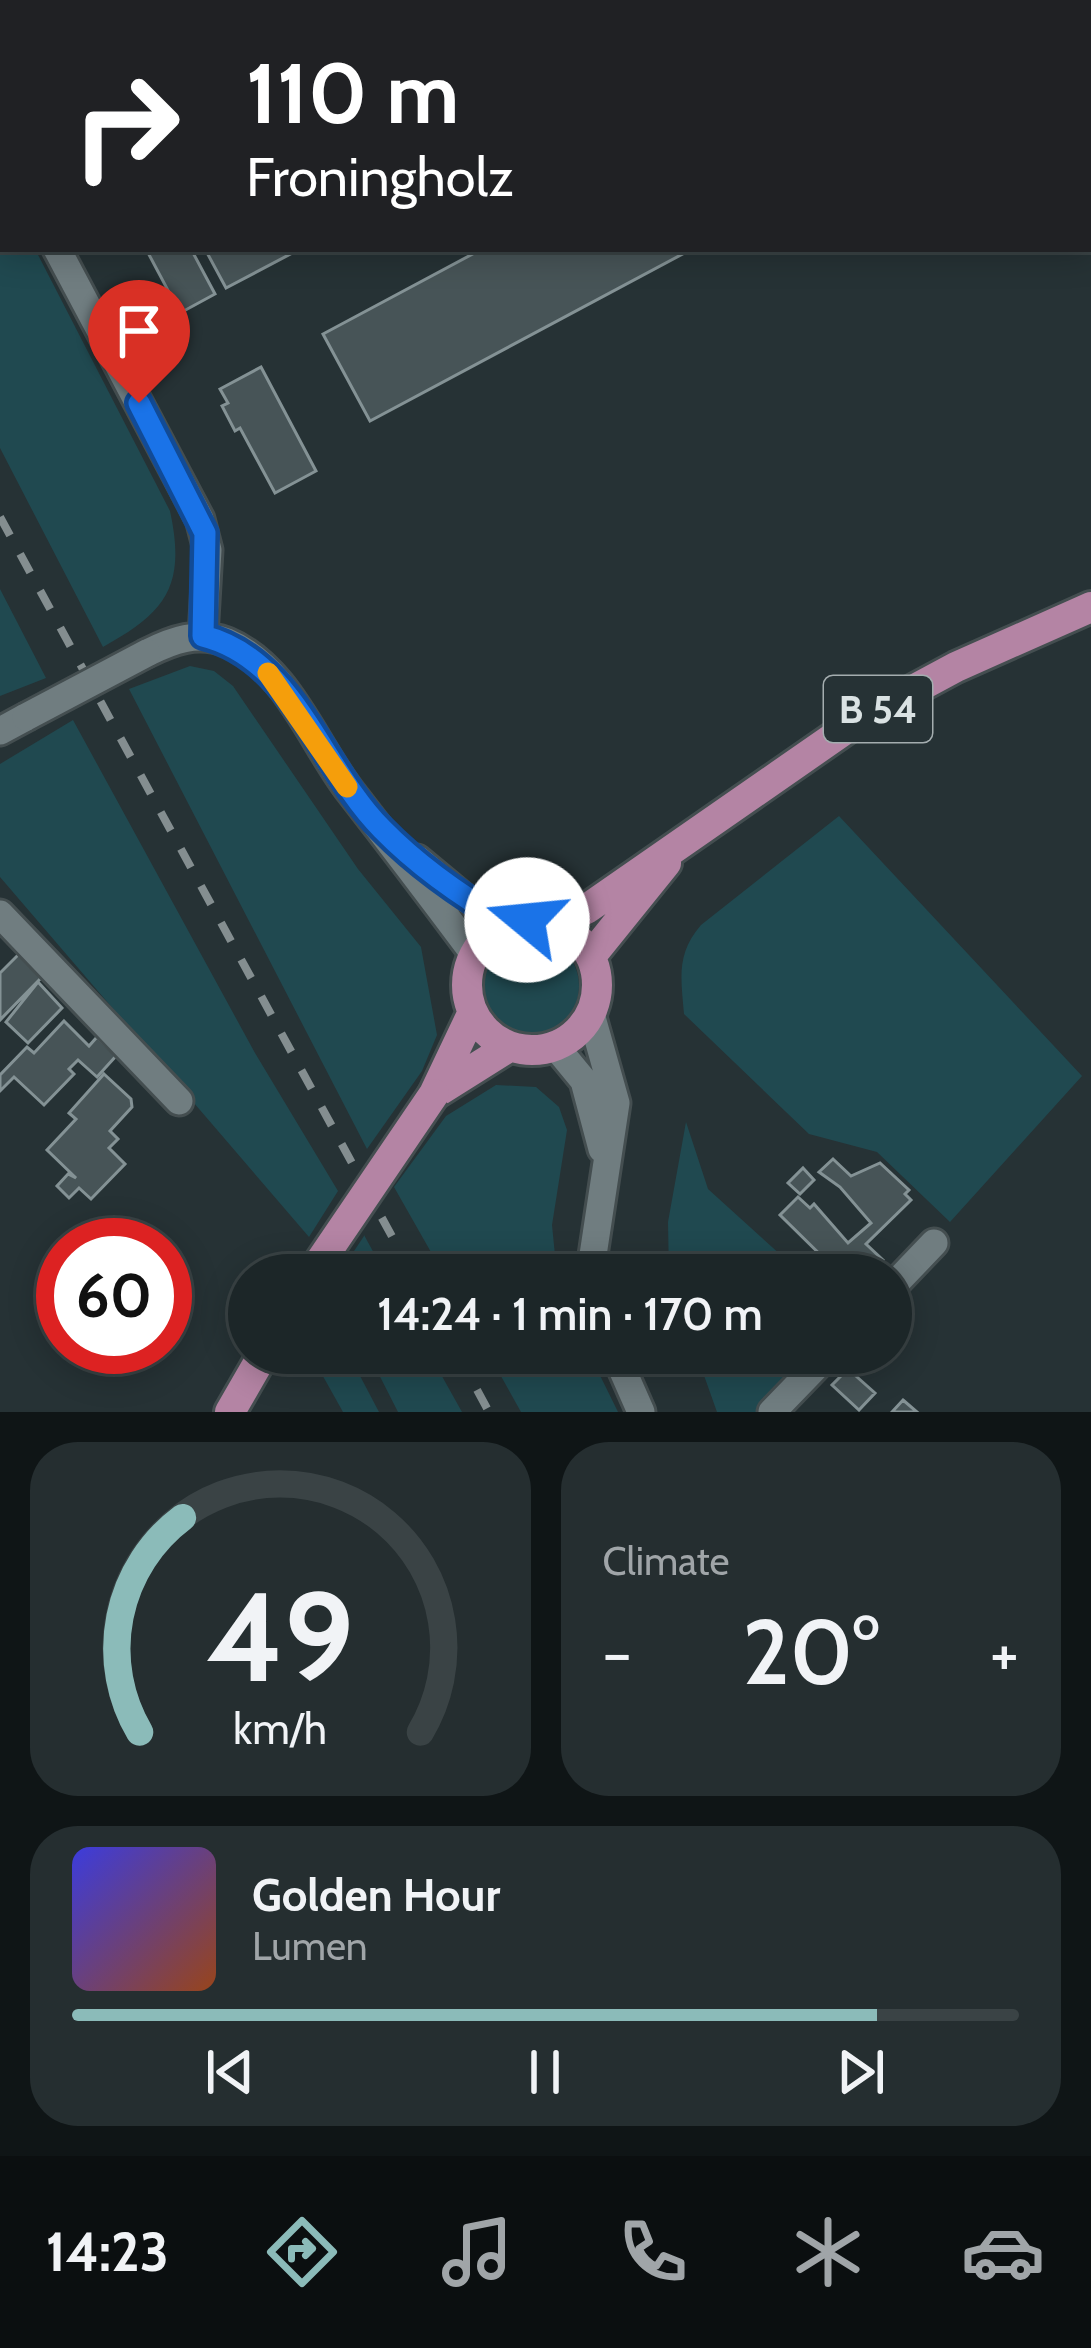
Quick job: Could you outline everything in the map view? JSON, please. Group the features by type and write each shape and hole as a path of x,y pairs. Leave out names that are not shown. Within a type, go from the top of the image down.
{"main road":[{"name":"B 54","path":"556,924 878,709 1091,607"},
{"name":"B 54","path":"591,956 682,842"},
{"path":"541,920 556,924 591,956 597,975 591,1014 579,1032 556,1047 532,1052 509,1047 488,1035 472,1013 466,971 488,936 509,924 541,920"},
{"path":"325,1254 434,1094 472,1013"},
{"path":"434,1094 509,1047"},
{"path":"230,1412 252,1374"}],"street":[{"path":"60,252 205,533 203,636"},
{"path":"0,731 188,636 227,642 270,674 474,955"},
{"path":"382,829 464,898 509,924"},
{"path":"0,914 179,1101"},
{"path":"591,1014 616,1103 593,1254"},
{"path":"556,1047 576,1067 592,1099 604,1174"},
{"path":"912,1266 934,1243"},
{"path":"624,1374 641,1412"},
{"path":"772,1412 809,1374"}],"shaded area":[{"path":"0,252 37,252 170,511 173,577 157,608 143,621 103,647 0,448"},
{"path":"0,589 46,678 0,696"},
{"path":"190,666 214,671 233,686 358,869 421,947 437,1035 422,1071 367,1149 129,689"},
{"path":"73,720 255,1053 338,1191 309,1237 0,877 0,764"},
{"path":"839,816 1082,1076 950,1222 877,1152 809,1134 684,1014 684,956 701,925"},
{"path":"528,935 548,938 571,957 579,986 576,1006 557,1029 528,1037 508,1034 485,1015 477,986 480,966 499,943"},
{"path":"496,1085 536,1087 559,1107 567,1130 552,1225 555,1254 432,1254 394,1187 446,1116"},
{"path":"686,1122 708,1189 780,1254 669,1254 668,1222"},
{"path":"364,1236 374,1254 352,1254"},
{"path":"322,1374 359,1374 379,1412 343,1412"},
{"path":"379,1374 441,1374 462,1412 398,1412"},
{"path":"500,1374 599,1374 618,1412 521,1412"},
{"path":"703,1374 798,1374 761,1412 717,1412"}],"building":[{"path":"148,252 193,252 215,294 180,313"},
{"path":"207,252 294,252 226,288"},
{"path":"476,252 686,252 370,421 323,334"},
{"path":"261,367 316,471 275,493 240,428 235,431 222,406 228,403 220,389"},
{"path":"19,954 42,977 0,1020 0,973"},
{"path":"38,982 62,1008 28,1043 6,1022"},
{"path":"64,1021 89,1046 97,1037 116,1056 97,1077 78,1060 69,1069 74,1074 44,1105 14,1077 0,1091 0,1075 27,1047 34,1053"},
{"path":"104,1074 131,1099 132,1107 110,1131 118,1139 109,1148 125,1164 91,1199 79,1188 69,1198 57,1186 68,1174 76,1178 47,1150 76,1119 69,1113"},
{"path":"833,1159 851,1176 880,1163 909,1190 905,1194 911,1200 866,1244 877,1254 820,1254 780,1215 798,1197 810,1208 814,1204 848,1243 871,1223 840,1187 819,1172"},
{"path":"803,1168 814,1180 800,1194 788,1183"},
{"path":"843,1374 854,1374 875,1393 859,1410 832,1385"},
{"path":"903,1400 917,1412 892,1412"}],"railway":[{"path":"0,517 402,1254"},
{"path":"468,1374 489,1412"}],"slow traffic":[{"path":"268,673 347,787"}],"route":[{"path":"139,403 205,533 208,581 203,636 227,642 270,674 318,747 382,829 464,898 509,924 527,920"}]}
